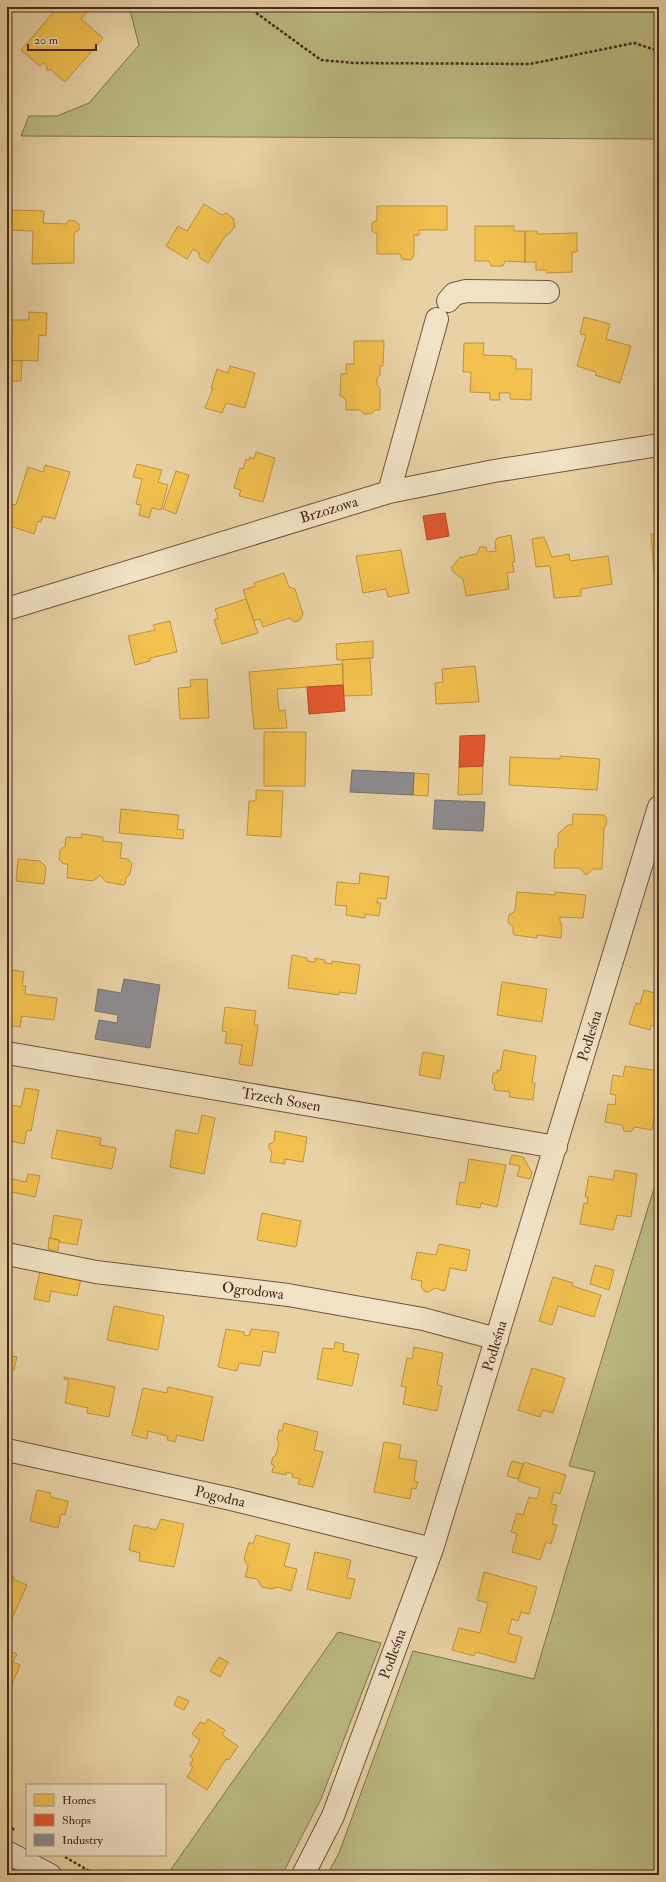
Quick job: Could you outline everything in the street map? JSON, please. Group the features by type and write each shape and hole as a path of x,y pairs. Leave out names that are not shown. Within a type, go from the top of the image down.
{"street":[{"path":"389,492 443,310 454,294 466,291 548,292"},
{"name":"Brzozowa","path":"7,609 389,492 494,472 659,445"},
{"name":"Podleśna","path":"303,1875 333,1816 432,1548 659,807"},
{"name":"Trzech Sosen","path":"7,1053 556,1147"},
{"name":"Ogrodowa","path":"7,1254 96,1272 288,1295 423,1319 497,1339"},
{"name":"Pogodna","path":"7,1450 231,1499 432,1548"},
{"path":"7,1852 50,1875"}],"path":[{"path":"248,7 321,60 354,63 530,64 634,43 659,51"},
{"path":"64,1856 96,1875"}],"shaded area":[{"path":"127,7 659,7 659,139 21,136 29,116 57,116 89,103 139,45 131,14"},
{"path":"659,1172 659,1875 327,1875 339,1853 413,1651 534,1679 595,1472 569,1466"},
{"path":"338,1632 381,1643 321,1799 282,1875 167,1875"}],"building: Homes":[{"path":"58,7 80,7 87,12 81,19 103,38 65,82 50,69 48,71 46,69 48,68 43,63 40,66 21,50"},
{"path":"204,204 222,215 226,213 233,218 235,226 230,233 226,235 208,263 200,258 199,253 193,249 187,259 166,246 178,226 187,231"},
{"path":"377,206 447,206 447,230 419,230 419,235 414,235 414,255 411,260 402,259 400,254 377,254 377,234 372,231 372,223 377,220"},
{"path":"12,210 44,211 43,223 66,224 69,220 75,221 79,224 79,230 74,233 74,263 32,264 33,231 11,230"},
{"path":"475,226 514,226 514,231 525,231 525,262 505,261 503,266 491,266 489,261 475,261"},
{"path":"525,231 537,231 537,234 577,233 577,252 572,252 572,272 546,273 546,270 536,270 536,262 525,262"},
{"path":"29,312 47,313 46,336 39,335 38,361 7,360 7,320 29,320"},
{"path":"584,317 610,324 606,339 631,346 620,383 595,375 596,372 577,366 586,335 580,334"},
{"path":"354,341 384,341 383,366 380,366 380,375 377,378 377,385 380,388 380,410 375,410 371,414 364,414 360,410 346,410 346,401 342,396 340,396 341,374 346,374 346,364 354,364"},
{"path":"464,343 484,343 483,355 512,356 512,359 516,359 516,369 532,369 531,400 510,399 510,393 499,393 500,400 490,400 490,393 470,392 471,372 463,372"},
{"path":"7,360 22,361 21,381 7,381"},
{"path":"230,366 255,373 245,408 226,403 222,413 205,408 213,388 211,388 217,369 228,373"},
{"path":"256,452 275,458 263,502 239,496 241,490 234,488 240,468 243,469 246,459 249,460 250,457 254,459"},
{"path":"137,464 162,470 158,482 168,485 161,510 152,508 149,518 139,515 141,505 136,504 142,479 133,477"},
{"path":"45,465 70,472 55,519 43,516 41,522 38,521 34,534 7,525 12,504 16,505 28,467 43,472"},
{"path":"176,471 189,475 176,514 163,509"},
{"path":"659,533 659,573 654,574 651,534"},
{"path":"511,535 515,562 512,562 514,572 507,573 509,589 466,596 463,579 453,572 452,567 461,556 461,558 477,554 480,547 486,547 487,552 496,551 495,542 497,538"},
{"path":"544,537 552,557 569,554 570,561 608,556 612,584 581,589 581,596 554,598 550,566 536,567 532,539"},
{"path":"401,550 409,593 388,597 386,589 363,593 356,556"},
{"path":"284,573 289,587 295,589 303,614 300,620 295,622 289,618 263,627 260,619 254,621 243,590 255,586 254,583"},
{"path":"246,599 258,633 222,644 214,620 218,618 215,609"},
{"path":"170,621 177,652 150,658 150,661 135,665 128,636 155,630 153,625"},
{"path":"373,641 373,658 337,660 336,644"},
{"path":"370,658 372,695 344,696 342,660"},
{"path":"343,664 343,685 277,689 279,711 285,710 287,728 254,729 249,672"},
{"path":"475,666 479,702 436,704 435,683 443,682 442,669"},
{"path":"207,679 209,718 180,719 178,688 191,687 190,680"},
{"path":"264,732 306,732 305,786 264,786"},
{"path":"560,756 600,759 597,790 509,785 510,757 560,759"},
{"path":"483,766 482,794 458,795 459,767"},
{"path":"414,773 429,774 428,796 413,795"},
{"path":"256,790 283,791 281,837 247,835 249,801 256,801"},
{"path":"121,809 179,815 177,829 184,830 183,839 119,833"},
{"path":"573,814 604,815 607,819 604,828 602,869 593,869 586,875 580,868 554,868 555,850 558,847 558,834 568,825 572,825"},
{"path":"82,834 103,837 103,841 122,843 120,858 128,859 132,864 130,874 126,878 125,884 123,885 106,882 100,875 93,881 67,878 68,864 63,864 59,859 60,850 65,846 66,837 81,838"},
{"path":"18,859 40,861 46,867 44,884 16,881"},
{"path":"360,873 389,877 386,899 378,898 377,903 381,903 379,916 365,914 365,918 346,915 347,906 335,905 337,882 359,884"},
{"path":"517,892 555,895 555,892 586,895 583,918 560,917 560,922 562,925 561,938 537,935 537,938 514,935 513,927 508,922 509,915 515,911"},
{"path":"292,955 307,958 307,961 315,962 315,958 325,960 325,963 332,964 332,961 360,965 356,994 339,992 339,995 288,988"},
{"path":"7,969 24,972 22,986 26,986 25,994 57,998 54,1020 22,1016 20,1027 7,1025"},
{"path":"502,982 547,989 542,1022 497,1015"},
{"path":"644,990 658,994 659,992 659,1027 651,1025 650,1030 629,1024 636,1003 640,1004"},
{"path":"225,1007 256,1011 254,1025 258,1025 252,1066 239,1064 242,1045 225,1043 227,1032 222,1031"},
{"path":"504,1050 536,1056 532,1083 535,1083 533,1100 509,1097 510,1092 494,1090 495,1085 492,1083 493,1073 497,1073 497,1070 500,1071"},
{"path":"423,1052 444,1056 440,1079 419,1075"},
{"path":"625,1066 659,1071 659,1087 652,1130 635,1127 631,1132 624,1131 622,1125 605,1122 608,1104 615,1105 616,1095 610,1094 613,1075 623,1077"},
{"path":"25,1088 39,1090 31,1131 27,1130 24,1144 7,1140 7,1104 21,1107"},
{"path":"202,1115 215,1118 204,1174 170,1167 176,1130 198,1134"},
{"path":"57,1130 101,1138 100,1145 116,1148 112,1169 51,1158"},
{"path":"275,1131 307,1137 303,1162 285,1159 285,1164 270,1162 272,1152 269,1149 269,1144 274,1142"},
{"path":"512,1155 523,1157 532,1173 530,1179 517,1176 520,1166 509,1164"},
{"path":"469,1159 506,1165 497,1207 481,1203 480,1208 456,1204 460,1182 465,1183"},
{"path":"615,1170 637,1174 631,1217 617,1215 613,1230 580,1224 584,1203 587,1204 588,1197 585,1197 589,1176 613,1180"},
{"path":"28,1174 40,1176 35,1197 7,1191 7,1178 26,1182"},
{"path":"262,1213 301,1221 296,1247 257,1240"},
{"path":"54,1215 82,1220 77,1245 59,1242 59,1240 50,1238"},
{"path":"49,1238 59,1240 58,1251 48,1249"},
{"path":"439,1244 470,1250 466,1271 450,1268 445,1291 435,1288 429,1292 425,1292 421,1287 422,1281 411,1279 417,1252 436,1255"},
{"path":"595,1265 614,1270 609,1290 590,1284"},
{"path":"40,1271 81,1279 77,1296 51,1291 49,1302 34,1299"},
{"path":"553,1277 573,1283 572,1286 601,1295 594,1317 558,1306 552,1325 539,1321"},
{"path":"114,1306 164,1316 158,1350 107,1340"},
{"path":"226,1329 244,1332 244,1335 249,1336 251,1329 279,1332 275,1353 263,1351 260,1366 239,1363 237,1371 218,1367"},
{"path":"335,1342 344,1344 343,1351 359,1354 352,1386 317,1379 323,1348 334,1349"},
{"path":"414,1347 443,1353 437,1385 442,1386 437,1411 403,1404 406,1387 401,1386 407,1358 412,1359"},
{"path":"7,1355 17,1357 14,1370 7,1369"},
{"path":"532,1368 565,1378 553,1413 543,1410 540,1417 518,1410"},
{"path":"64,1377 115,1387 109,1417 87,1413 88,1408 65,1403 69,1380 64,1379"},
{"path":"168,1387 213,1397 203,1441 177,1435 175,1442 167,1440 168,1436 148,1431 147,1439 132,1435 143,1388 167,1393"},
{"path":"284,1423 318,1432 314,1450 323,1452 313,1487 298,1484 300,1479 292,1477 293,1474 286,1472 286,1475 272,1472 274,1465 271,1464 273,1457 276,1455 279,1442 277,1440 279,1430 282,1431"},
{"path":"384,1442 401,1445 399,1458 417,1461 414,1481 418,1482 416,1489 412,1488 410,1499 374,1492"},
{"path":"512,1461 523,1464 518,1479 507,1476"},
{"path":"524,1462 566,1475 560,1494 554,1492 551,1504 557,1505 552,1524 557,1525 551,1544 546,1542 540,1560 512,1552 517,1534 511,1532 517,1513 523,1515 529,1497 537,1499 540,1488 518,1481"},
{"path":"37,1490 51,1493 50,1497 68,1501 65,1515 61,1514 58,1528 30,1521"},
{"path":"161,1519 184,1524 174,1567 139,1561 140,1553 129,1550 134,1525 146,1528 147,1526 156,1530"},
{"path":"256,1535 290,1544 284,1566 297,1569 291,1591 277,1587 271,1589 262,1587 257,1579 245,1577 248,1566 244,1559 249,1542 253,1544"},
{"path":"315,1552 351,1560 347,1578 355,1579 350,1599 307,1589"},
{"path":"484,1572 537,1587 529,1614 521,1612 518,1621 512,1619 508,1633 522,1637 515,1663 476,1652 474,1656 452,1650 459,1628 480,1633 488,1603 477,1600"},
{"path":"10,1575 14,1577 13,1579 27,1585 9,1625 7,1624 7,1580"},
{"path":"7,1650 17,1654 13,1662 20,1665 8,1694"},
{"path":"219,1657 228,1662 220,1677 210,1671"},
{"path":"178,1696 189,1701 184,1710 174,1705"},
{"path":"208,1719 225,1730 222,1735 238,1746 229,1760 226,1759 207,1790 187,1777 193,1767 190,1765 193,1759 190,1757 200,1740 192,1734 200,1722 205,1724"}],"building: Shops":[{"path":"445,513 449,536 427,540 423,516"},
{"path":"343,685 345,711 309,714 307,687"},
{"path":"485,735 483,766 459,767 460,736"}],"building: Industry":[{"path":"352,770 414,773 413,795 350,792"},
{"path":"435,800 485,802 483,831 433,829"},
{"path":"124,979 160,985 150,1048 95,1039 99,1020 117,1023 118,1015 95,1011 98,989 121,993"}]}
